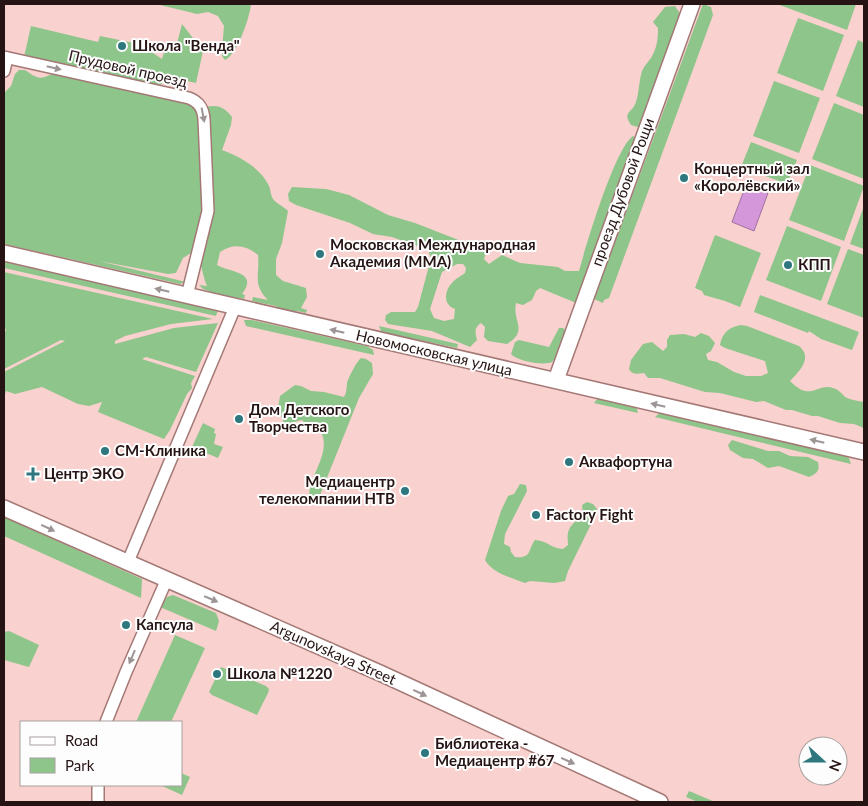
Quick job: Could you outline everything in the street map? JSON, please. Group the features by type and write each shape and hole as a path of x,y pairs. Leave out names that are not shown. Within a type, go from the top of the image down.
{"main road":[{"name":"проезд Дубовой Рощи","path":"556,380 692,4"},
{"name":"Новомосковская улица","path":"4,253 450,358 556,380 864,452"},
{"name":"Argunovskaya Street","path":"4,508 127,564 380,673 660,802"}],"street":[{"path":"4,71 5,57"},
{"name":"Прудовой проезд","path":"5,57 190,98 197,101 201,106 204,119 208,210 188,296"},
{"path":"127,564 235,307"},
{"path":"106,721 166,581"},
{"path":"98,786 98,802"}],"green space":[{"path":"156,4 251,4 238,44 230,57 225,60 222,56 224,26 218,16 208,12 197,14"},
{"path":"703,4 711,7 713,15 609,298 604,300 603,303 594,299"},
{"path":"777,4 856,4 847,30"},
{"path":"675,6 683,18 660,82 646,104 647,110 641,128 631,125 627,117 636,102 642,71 651,58 657,43 658,28 653,22 665,7"},
{"path":"798,18 844,35 823,91 777,73"},
{"path":"182,24 203,51 196,83 169,77 157,88 157,95 197,109 212,106 220,107 232,117 222,150 242,159 260,172 269,186 273,199 288,211 282,243 276,259 276,275 283,281 306,288 307,297 301,308 307,310 306,313 297,311 291,313 283,312 276,306 252,301 253,297 268,300 258,284 258,255 244,247 230,247 220,252 217,265 245,277 247,281 242,294 245,295 244,299 215,300 209,291 199,285 207,286 198,256 191,253 183,258 176,273 168,274 99,261 186,282 180,284 4,244 4,93 11,86 15,74 19,70 25,70 40,78 57,71 24,57 31,26 98,42 100,36 134,43 142,50 147,49 162,59 165,49 175,51"},
{"path":"858,40 864,43 864,107 836,96"},
{"path":"774,81 820,98 799,153 753,136"},
{"path":"834,103 864,115 864,179 812,159"},
{"path":"633,136 638,139 581,305 540,288 536,291 532,300 523,305 516,303 515,310 518,330 514,339 507,344 488,341 484,337 485,327 481,323 476,330 477,340 470,347 432,331 388,324 385,320 386,315 391,312 415,312 418,307 431,258 428,250 392,237 373,234 350,223 289,201 288,194 292,187 326,189 349,195 388,215 415,223 479,248 486,252 484,259 489,264 502,255 520,263 558,267 565,271 579,271 610,177 626,144","holes":["457,264 463,264 466,268 465,273 449,286 446,294 448,304 455,309 454,319 444,321 434,318 430,309 442,272"]},
{"path":"751,142 797,160 787,184 741,167"},
{"path":"810,165 864,186 844,241 789,220"},
{"path":"864,206 864,249 850,244"},
{"path":"787,226 841,247 821,301 766,280"},
{"path":"715,235 761,253 740,307 704,295 702,291 695,288"},
{"path":"848,249 864,255 864,318 827,304"},
{"path":"4,262 218,310 216,316 4,268"},
{"path":"4,272 213,319 171,324 125,336 115,341 115,344 174,328 218,323 196,372 146,357 142,359 195,376 191,383 192,388 164,439 98,412 102,402 89,406 78,404 42,387 15,394 6,391 4,397 4,372 65,341 61,340 4,369 4,333 6,330 4,326"},
{"path":"760,295 859,332 852,350 821,339 809,331 808,333 754,312"},
{"path":"244,320 252,320 367,346 373,350 374,355 246,326"},
{"path":"741,325 799,346 805,355 804,364 790,381 804,391 829,387 837,390 847,398 864,402 864,428 854,424 840,423 818,416 786,410 764,401 756,402 720,393 705,392 660,378 648,378 644,373 633,373 629,369 631,360 643,344 652,342 663,351 667,347 667,340 670,335 684,334 695,337 701,333 709,336 715,343 711,351 706,354 708,360 717,362 734,372 746,376 761,376 768,373 765,361 720,345 722,337 727,331"},
{"path":"379,326 458,344 457,348 385,333 381,331"},
{"path":"559,328 563,328 566,331 558,355 552,362 530,362 514,357 511,354 515,342 519,340 549,347"},
{"path":"361,358 372,363 373,374 359,398 318,500 310,504 311,486 323,452 322,434 311,429 302,420 285,424 278,408 280,396 295,385 311,391 344,397 349,379"},
{"path":"598,398 636,406 638,413 594,403"},
{"path":"662,411 841,454 849,458 851,464 655,417"},
{"path":"203,423 215,429 214,444 223,447 218,458 192,447"},
{"path":"732,440 768,451 779,451 790,456 808,457 818,462 819,468 816,473 809,477 779,466 768,468 753,459 743,458 730,450 728,445"},
{"path":"520,484 526,485 527,491 505,534 504,544 510,547 515,557 527,555 535,540 563,549 568,545 569,529 579,517 582,505 587,502 593,504 597,509 565,581 554,583 530,581 525,583 497,572 485,560 501,511 508,496 514,494"},
{"path":"4,517 142,579 141,598 4,536"},
{"path":"173,595 216,613 219,621 216,631 160,607 167,597"},
{"path":"9,631 39,645 29,667 4,660 4,632"},
{"path":"175,635 205,648 171,721 136,721"},
{"path":"221,667 269,689 257,715 209,692"},
{"path":"182,773 190,777 182,795 162,786 182,786"},
{"path":"689,791 715,802 698,802 686,797"}],"shaded area":[{"path":"746,185 768,193 754,231 732,222"}],"place":[{"name":"Школа \"Венда\"","path":"122,46"},
{"name":"Концертный зал «Королёвский»","path":"684,178"},
{"name":"Московская Международная Академия (ММА)","path":"320,254"},
{"name":"КПП","path":"788,265"},
{"name":"Дом Детского Творчества","path":"239,419"},
{"name":"СМ-Клиника","path":"105,451"},
{"name":"Аквафортуна","path":"569,462"},
{"name":"Центр ЭКО","path":"33,474"},
{"name":"Медиацентр телекомпании НТВ","path":"405,491"},
{"name":"Factory Fight","path":"536,515"},
{"name":"Капсула","path":"126,625"},
{"name":"Школа №1220","path":"217,674"},
{"name":"Библиотека - Медиацентр #67","path":"425,753"}]}
